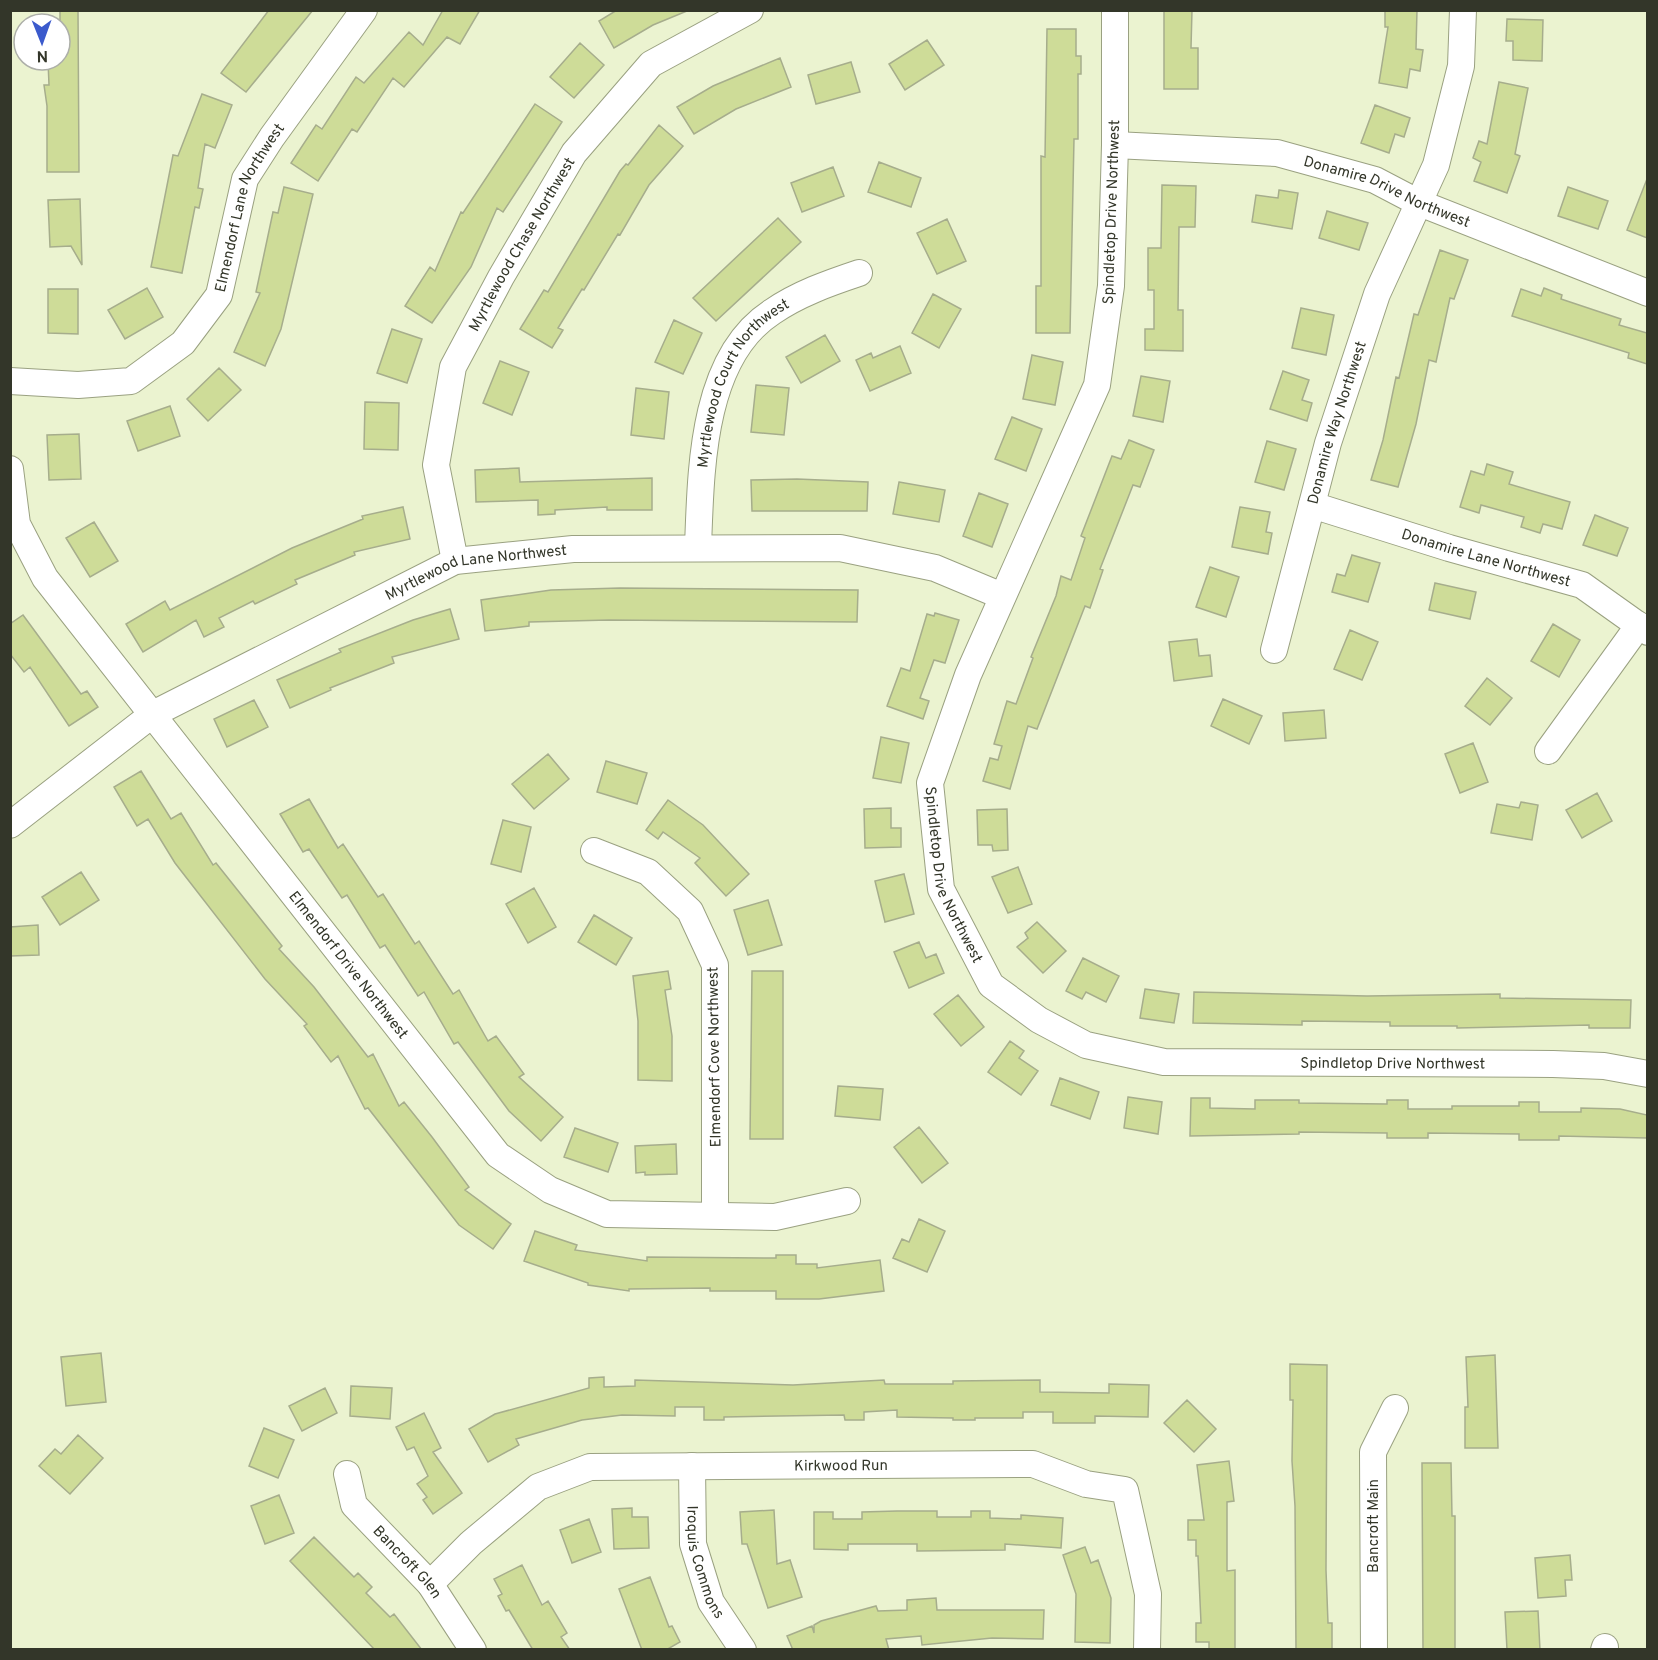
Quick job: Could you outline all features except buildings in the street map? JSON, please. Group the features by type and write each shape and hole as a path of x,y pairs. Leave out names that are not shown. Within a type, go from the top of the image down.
{"street":[{"name":"Elmendorf Lane Northwest","path":"10,381 78,385 131,381 183,344 219,295 245,179 272,137 364,10"},
{"name":"Myrtlewood Chase Northwest","path":"455,561 436,465 453,367 501,277 574,153 651,64 750,10"},
{"name":"Spindletop Drive Northwest","path":"1115,10 1115,145 1111,286 1097,385 968,675 930,783 941,889 991,985 1039,1020 1086,1044 1164,1062 1553,1064 1604,1066 1647,1074"},
{"name":"Donamire Way Northwest","path":"1274,650 1328,443 1377,294 1436,165 1461,66 1463,10"},
{"name":"Donamire Drive Northwest","path":"1115,145 1277,153 1375,180 1418,202 1647,293"},
{"name":"Myrtlewood Court Northwest","path":"698,547 700,497 710,412 731,352 770,312 818,287 859,273"},
{"name":"Elmendorf Drive Northwest","path":"10,469 17,524 45,578 498,1155 550,1190 607,1214 775,1216 847,1201"},
{"name":"Donamire Lane Northwest","path":"1312,505 1449,548 1582,585 1643,628"},
{"name":"Myrtlewood Lane Northwest","path":"10,825 153,714 455,561 573,549 840,548 935,568 1002,596"},
{"path":"1548,751 1643,628"},
{"name":"Elmendorf Cove Northwest","path":"594,851 648,872 690,912 715,965 715,1215"},
{"name":"Bancroft Main","path":"1374,1650 1373,1452 1395,1408"},
{"name":"Kirkwood Run","path":"430,1584 471,1543 538,1487 590,1467 1033,1464 1086,1484 1125,1490 1148,1594 1147,1650"},
{"name":"Iroquis Commons","path":"692,1466 693,1544 711,1602 742,1650"},
{"name":"Bancroft Glen","path":"347,1474 354,1505 430,1584 473,1650"}]}
